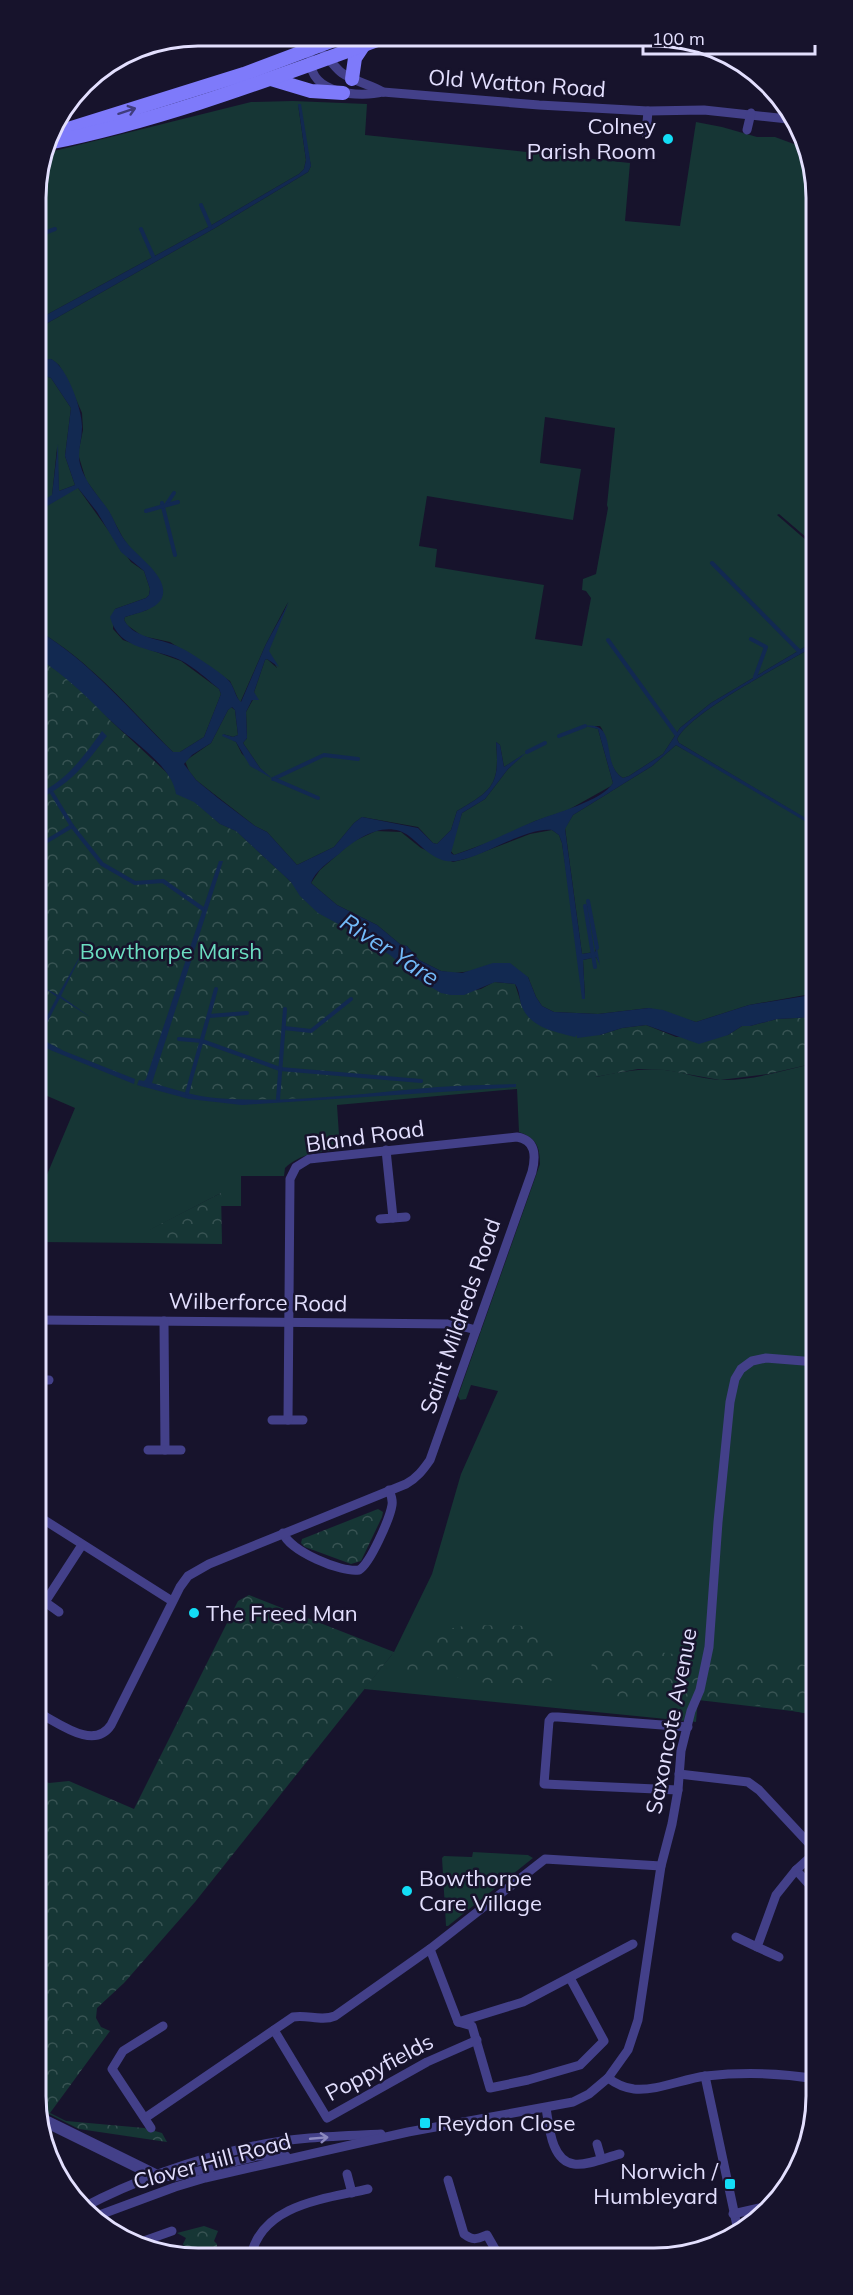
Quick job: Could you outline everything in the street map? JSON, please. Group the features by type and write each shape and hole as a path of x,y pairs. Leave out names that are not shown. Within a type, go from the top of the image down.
{"main road":[{"path":"62,130 290,58 318,47"},
{"path":"58,140 166,113 271,79 311,64 323,55 360,47"},
{"path":"352,79 355,58 363,47"},
{"path":"271,79 312,91 343,93"}],"street":[{"path":"290,58 323,55 331,47"},
{"name":"Old Watton Road","path":"323,55 340,72 383,92"},
{"path":"311,64 323,85 343,93"},
{"name":"Old Watton Road","path":"343,93 368,95 383,92 528,104 648,111 704,110 783,117"},
{"path":"646,134 648,111"},
{"path":"747,130 751,113"},
{"name":"Bland Road","path":"288,1420 290,1179 296,1167 309,1159 523,1138"},
{"name":"Saint Mildreds Road","path":"46,1717 84,1735 93,1737 107,1731 172,1601 188,1576 197,1569 415,1479 430,1460 536,1159 530,1142 523,1138"},
{"path":"386,1150 393,1218"},
{"path":"380,1219 406,1217"},
{"name":"Wilberforce Road","path":"46,1320 453,1324 476,1330"},
{"path":"164,1321 165,1450"},
{"name":"Saxoncote Avenue","path":"608,2078 628,2050 638,2020 661,1866 678,1790 681,1751 691,1711 700,1690 709,1647 718,1522 730,1402 735,1379 741,1369 752,1361 766,1358 806,1361"},
{"path":"272,1420 303,1420"},
{"path":"148,1450 181,1450"},
{"path":"283,1533 287,1542 301,1552 346,1570 359,1570 368,1562 391,1510 392,1499 389,1490"},
{"path":"46,1521 172,1601"},
{"path":"46,1593 82,1545"},
{"path":"46,1604 59,1612"},
{"path":"678,1790 544,1784 549,1720 558,1718 688,1727"},
{"path":"679,1774 748,1782 759,1790 806,1841"},
{"path":"145,2118 292,2017 335,2016 430,1949 545,1859 661,1866"},
{"path":"757,1947 776,1895 806,1861"},
{"path":"796,1870 806,1881"},
{"path":"736,1937 778,1957"},
{"path":"458,2022 523,2002 633,1944"},
{"path":"430,1949 458,2022"},
{"path":"458,2022 472,2026 490,2088 580,2065 604,2041 570,1978"},
{"path":"151,2128 112,2069 123,2051 163,2026"},
{"name":"Poppyfields","path":"274,2030 327,2118 427,2062 477,2040"},
{"path":"608,2078 632,2089 648,2089 705,2076 766,2074 806,2078"},
{"path":"705,2076 736,2224"},
{"name":"Clover Hill Road","path":"102,2214 175,2187 307,2155 408,2132 573,2102 590,2094 608,2078"},
{"path":"546,2108 553,2142 561,2156 574,2164 620,2154"},
{"path":"49,2123 157,2176"},
{"name":"Clover Hill Road","path":"91,2204 157,2176 255,2146 316,2138 408,2132"},
{"path":"597,2144 602,2158"},
{"name":"Clover Hill Road","path":"157,2176 175,2177 258,2156 307,2155"},
{"path":"347,2174 352,2193"},
{"path":"440,2191 450,2184 464,2234 475,2239 487,2235 494,2248"},
{"path":"254,2248 260,2233 285,2211 368,2189"},
{"path":"733,2214 757,2208"},
{"path":"148,2239 172,2231"}],"green space":[{"path":"251,102 367,104 365,135 630,163 625,221 680,226 696,122 757,137 775,137 796,145 804,169 806,198 806,537 779,514 777,515 806,540 806,646 711,703 680,728 663,754 629,776 623,778 614,769 600,726 589,726 598,729 613,783 568,810 535,821 498,839 454,855 450,850 462,813 485,799 508,769 523,755 504,767 500,745 496,742 497,768 492,785 479,797 457,811 451,830 437,844 433,843 418,827 362,817 334,847 297,865 267,832 255,826 196,780 185,761 211,743 231,707 235,710 238,735 233,737 223,734 236,742 242,754 269,776 260,768 243,743 247,738 246,712 255,696 254,692 265,660 267,659 277,668 268,652 288,602 266,644 240,703 230,681 170,642 142,636 127,625 125,617 147,610 163,594 123,538 109,512 86,480 78,454 83,430 82,413 59,365 51,359 47,359 47,323 308,172 311,166 298,104 306,160 304,169 299,174 210,226 47,315 47,189 49,169 55,151","holes":["545,417 615,428 607,505 596,574 583,579 582,590 586,591 591,598 582,646 535,639 544,585 435,567 437,549 419,546 427,496 573,520 581,469 540,463"]},
{"path":"47,377 51,378 71,408 65,456 75,485 59,491 57,448 52,496 47,499"},
{"path":"78,488 131,562 144,571 150,589 149,595 115,609 113,629 123,640 181,661 219,689 221,694 204,737 180,752 173,752 92,671 47,636 47,506"},
{"path":"806,651 806,819 679,743 677,739 685,728 700,715"},
{"name":"Bowthorpe Marsh","path":"47,664 88,696 111,721 166,772 187,799 194,802 220,824 236,831 291,882 300,896 318,913 390,955 419,980 441,993 451,995 481,989 494,982 515,984 522,1006 577,1035 600,1035 622,1028 646,1025 676,1037 728,1035 742,1026 777,1019 806,1017 806,1065 768,1074 720,1080 665,1070 638,1069 595,1077 578,1074 531,1082 523,1076 518,1077 516,1084 448,1086 299,1098 243,1099 215,1098 170,1090 102,1066 47,1043"},
{"path":"47,666 220,824 236,831 291,882 596,1077 630,1071 656,1070 731,1080 766,1075 806,1065 806,1713 698,1700 696,1722 364,1689 394,1652 432,1574 461,1474 498,1391 471,1385 466,1399 460,1400 458,1396 540,1164 536,1144 519,1132 517,1089 337,1105 340,1150 297,1159 285,1168 284,1176 241,1176 241,1206 221,1206 221,1193 150,1230 149,1243 46,1242 46,1176 75,1108 47,1096"},
{"path":"676,745 806,819 806,995 749,1005 696,1022 649,1008 598,1014 554,1012 542,1006 528,977 473,971 454,973 441,971 419,960 407,946 401,945 377,925 337,905 311,883 320,870 352,842 376,831 401,832 421,848 453,862 530,834 552,830 559,835 562,843 585,999 583,960 596,957 599,962 596,949 595,952 582,954 565,828 573,815 652,766"},
{"path":"221,1193 222,1244 149,1243 149,1230"},
{"path":"378,1509 383,1512 382,1517 361,1561 351,1564 305,1547 301,1543 302,1539"},
{"path":"249,1595 394,1652 195,1902 124,1983 97,2008 96,2018 101,2027 110,2031 50,2113 66,2121 144,2128 162,2133 167,2142 79,2129 48,2113 46,2096 46,1782 69,1781 134,1809 238,1601"},
{"path":"469,1625 532,1626 554,1638 557,1674 546,1687 537,1691 449,1676 403,1678 399,1670 415,1648 432,1632"},
{"path":"596,1644 603,1644 715,1660 806,1665 806,1713 728,1702 607,1694 597,1691 592,1674 592,1656"},
{"path":"473,1852 528,1855 533,1858 446,1926 442,1858 444,1856 472,1857"},
{"path":"204,2226 218,2231 214,2241 217,2248 184,2247 186,2238 177,2233"}],"water":[{"path":"298,104 301,104 311,166 308,172 47,323 47,315 210,226 299,174 304,169 306,160"},
{"name":"River Yare","path":"47,359 51,359 63,370 77,401 82,420 79,460 85,477 109,511 119,532 156,573 163,587 161,599 153,607 125,617 124,620 129,627 142,635 181,648 222,674 230,682 241,702 266,644 289,602 269,651 279,667 265,660 254,692 259,700 252,700 246,712 247,738 243,743 260,768 273,779 250,766 236,742 222,736 223,734 233,737 238,735 235,710 232,707 228,710 211,743 192,755 184,764 196,780 255,826 267,832 297,865 334,847 362,817 418,828 433,843 437,844 451,830 457,811 479,797 492,785 497,768 496,742 500,745 504,767 527,752 508,769 485,799 462,813 451,853 454,855 589,801 613,783 598,729 585,726 595,726 602,730 616,772 623,778 629,776 663,754 680,728 711,703 806,646 806,651 718,702 685,728 677,739 679,743 806,818 806,822 676,745 652,766 573,815 565,829 582,954 595,952 597,948 600,965 596,957 583,960 585,999 582,999 562,843 559,835 552,830 530,833 479,854 449,861 430,854 400,831 381,830 363,837 346,848 319,871 311,883 337,905 377,925 401,945 407,946 419,960 441,971 462,973 493,963 510,963 528,977 542,1006 554,1012 598,1014 649,1008 663,1010 696,1022 749,1005 806,996 806,1017 777,1019 742,1026 728,1035 699,1044 646,1025 577,1038 577,1035 575,1037 552,1031 531,1020 522,1007 515,984 495,982 464,995 441,993 419,980 390,955 318,913 300,896 291,882 236,831 220,824 194,802 176,794 173,783 159,763 47,664 47,636 92,671 173,752 180,752 204,737 221,694 219,689 182,661 139,647 121,637 110,617 115,609 146,598 150,589 144,571 121,552 97,512 78,488 47,506 47,498 52,495 58,444 59,491 75,485 65,456 71,408 51,378 47,377"},
{"path":"102,731 107,736 84,765 47,795 47,790 66,775"},
{"path":"219,861 223,861 152,1083 199,1096 271,1100 438,1087 516,1084 516,1087 242,1105 189,1099 137,1085 139,1080 146,1079"},
{"path":"84,949 61,996 90,1017 60,998 47,1024 47,1017 57,997 47,989 58,995"},
{"path":"47,1042 135,1079 134,1084 47,1048"}],"waterway":[{"path":"201,205 210,226"},
{"path":"47,232 55,229"},
{"path":"141,229 153,256"},
{"path":"166,505 174,493"},
{"path":"146,511 178,502"},
{"path":"162,503 175,555"},
{"path":"712,563 799,651"},
{"path":"751,639 766,647 755,677"},
{"path":"608,640 676,734"},
{"path":"559,736 585,726"},
{"path":"527,752 545,743"},
{"path":"273,779 324,755 358,759"},
{"path":"274,779 318,798"},
{"path":"52,793 72,826 102,864 135,883 163,881 203,909"},
{"path":"47,841 72,826"},
{"path":"588,901 597,948"},
{"path":"585,906 595,967"},
{"path":"187,1093 216,989"},
{"path":"284,1028 311,1031 351,999"},
{"path":"278,1099 285,1009"},
{"path":"209,1016 247,1013"},
{"path":"179,1039 202,1041 280,1069 421,1081"}],"place":[{"name":"Colney Parish Room","path":"668,139"},
{"name":"The Freed Man","path":"194,1613"},
{"name":"Bowthorpe Care Village","path":"407,1891"},
{"name":"Reydon Close","path":"425,2123"},
{"name":"Norwich / Humbleyard","path":"730,2184"}]}
